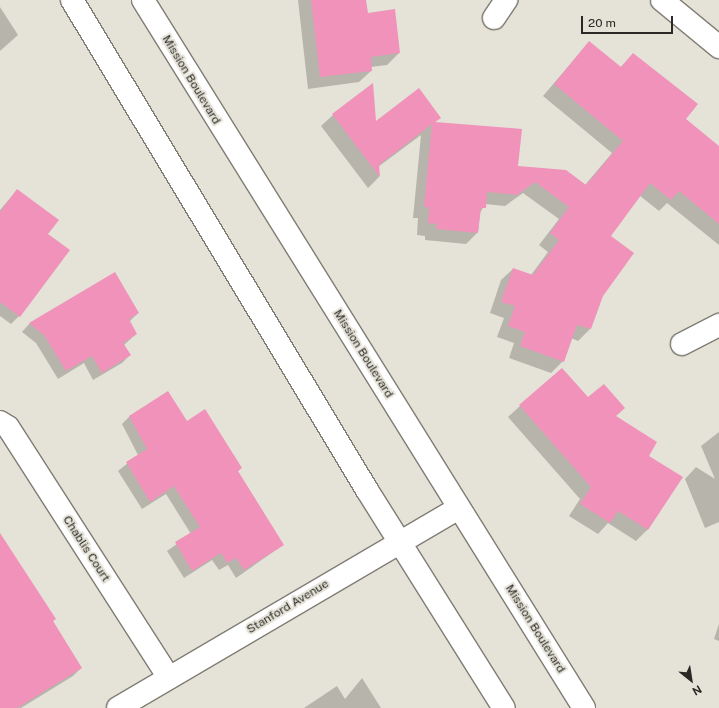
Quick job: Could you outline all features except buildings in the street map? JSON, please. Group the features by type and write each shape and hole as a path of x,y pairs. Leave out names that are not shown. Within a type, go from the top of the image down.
{"main road":[{"path":"72,0 399,541 504,708"},
{"name":"Mission Boulevard","path":"143,0 584,708"},
{"path":"494,18 506,0"},
{"path":"662,0 719,47"},
{"path":"682,344 719,325"},
{"name":"Chablis Court","path":"0,422 8,427 169,678"},
{"name":"Stanford Avenue","path":"118,708 399,541 459,508"}]}
